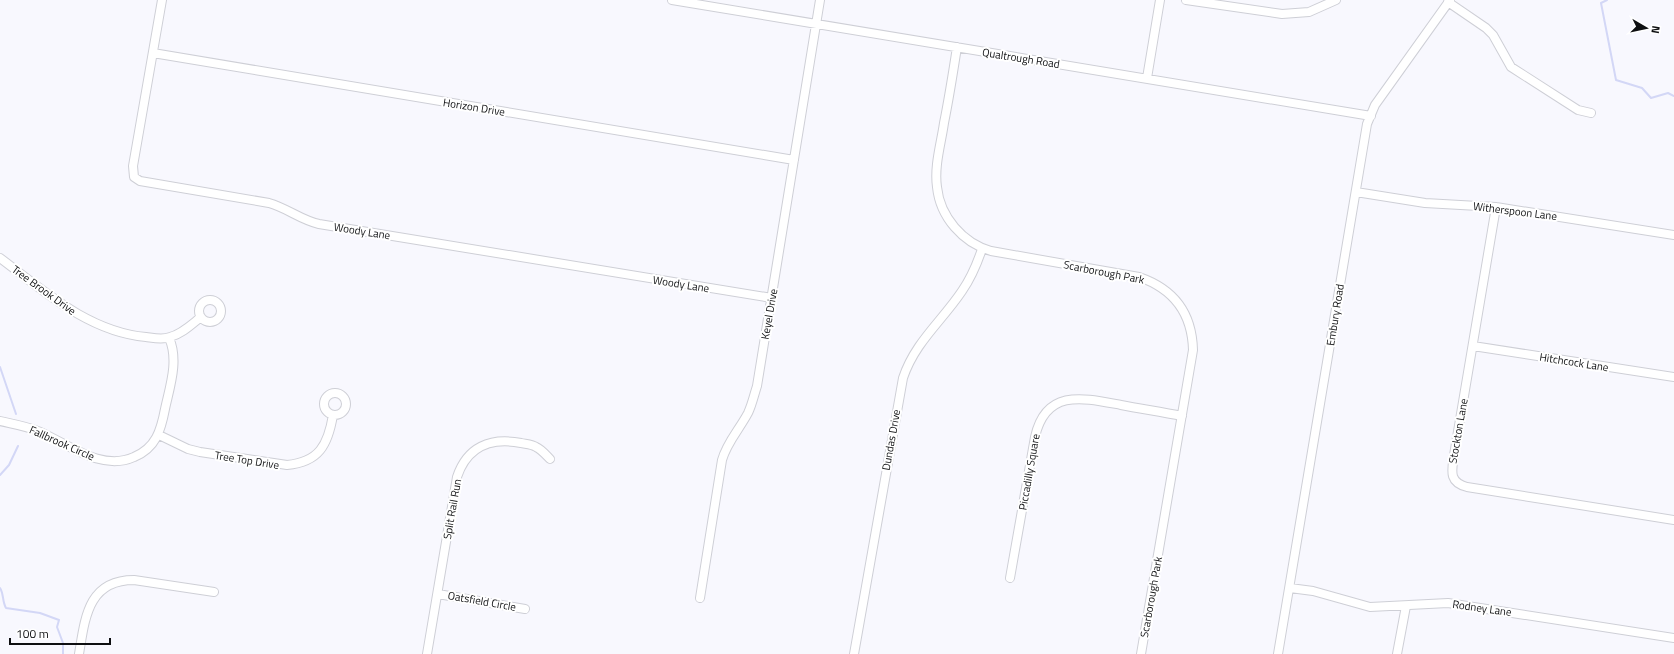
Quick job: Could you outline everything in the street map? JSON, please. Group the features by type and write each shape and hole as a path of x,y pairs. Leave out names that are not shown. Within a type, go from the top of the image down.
{"street":[{"name":"Woody Lane","path":"162,0 133,166 134,176 140,181 270,203 310,222 319,224 772,298"},
{"name":"Qualtrough Road","path":"672,0 1371,116"},
{"name":"Keyel Drive","path":"700,598 722,460 731,438 745,419 753,399 772,298 820,0"},
{"path":"1147,78 1160,0"},
{"path":"1186,0 1282,14 1309,12 1336,0"},
{"path":"1449,1 1486,28 1493,35 1511,67 1578,110 1592,113"},
{"name":"Embury Road","path":"1278,654 1367,124 1375,105 1449,1"},
{"name":"Scarborough Park","path":"957,47 938,160 936,186 939,199 951,223 966,239 982,249 1139,277 1151,281 1164,289 1176,300 1184,312 1193,337 1193,350 1141,654"},
{"name":"Horizon Drive","path":"153,53 794,160"},
{"name":"Witherspoon Lane","path":"1356,192 1425,203 1496,207 1674,235"},
{"name":"Stockton Lane","path":"1496,207 1454,455 1452,470 1453,477 1456,482 1467,487 1674,520"},
{"name":"Dundas Drive","path":"854,654 903,378 916,348 953,304 967,283 982,249"},
{"name":"Tree Brook Drive","path":"0,258 54,299 88,320 129,334 169,338"},
{"path":"169,338 201,318"},
{"name":"Fallbrook Circle","path":"0,421 31,428 92,457 114,462 130,460 144,452 159,435 173,367 174,353 169,338"},
{"name":"Hitchcock Lane","path":"1473,346 1674,377"},
{"name":"Piccadilly Square","path":"1010,578 1035,437 1040,422 1045,414 1061,402 1078,398 1182,416"},
{"name":"Tree Top Drive","path":"159,435 188,449 200,452 287,465 299,464 318,453 325,445 333,415"},
{"name":"Split Rail Run","path":"427,654 457,477 460,467 466,457 485,444 506,440 536,446 550,459"},
{"path":"79,654 89,607 95,596 103,588 113,583 123,580 134,580 214,592"},
{"name":"Rodney Lane","path":"1290,588 1314,591 1370,607 1448,603 1674,638"},
{"name":"Oatsfield Circle","path":"438,594 526,609"},
{"path":"1397,654 1406,606"}],"waterway":[{"path":"1607,0 1601,3 1616,80 1642,88 1651,98 1668,93 1674,96"},
{"path":"0,367 16,414"},
{"path":"0,475 9,465 18,446"},
{"path":"0,588 6,608 40,613 59,620 57,627 63,643 63,654"}]}
